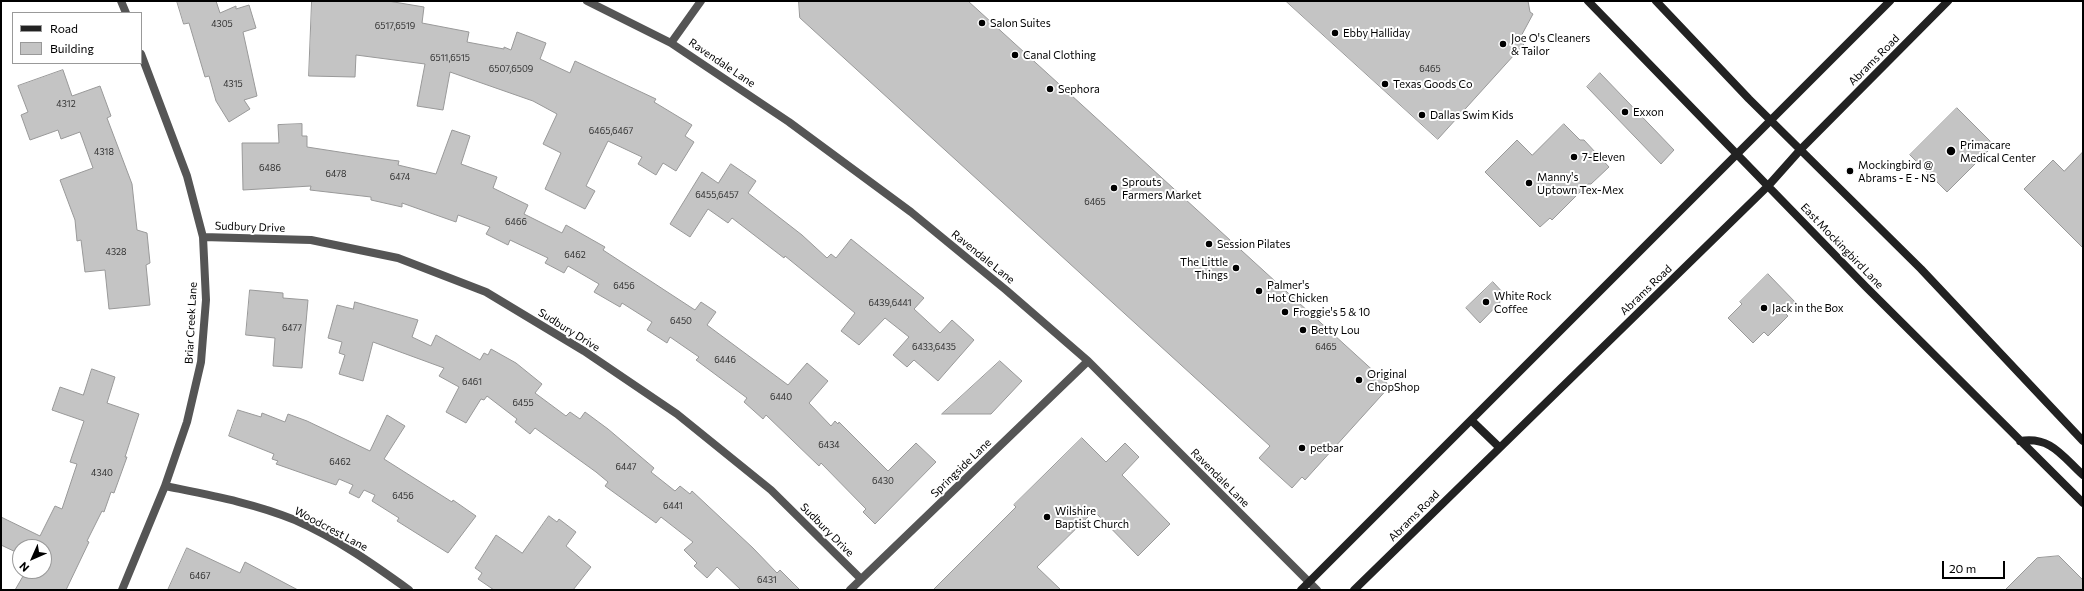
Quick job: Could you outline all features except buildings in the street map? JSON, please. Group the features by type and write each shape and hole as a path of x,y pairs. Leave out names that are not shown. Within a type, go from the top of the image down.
{"main road":[{"name":"East Mockingbird Lane","path":"1588,1 1768,186 2083,503"},
{"path":"1656,1 1771,121 1921,269 2083,440"},
{"path":"1301,590 1890,1"},
{"name":"Abrams Road","path":"1354,590 1768,186 1801,149 1948,1"},
{"path":"1471,420 1499,447"},
{"path":"2020,441 2032,439 2055,447 2083,475"}],"street":[{"path":"121,1 126,12"},
{"name":"Ravendale Lane","path":"587,1 671,43 789,122 911,212 1006,290 1088,361 1317,590"},
{"path":"671,43 700,1"},
{"name":"Briar Creek Lane","path":"122,590 165,486 186,422 202,362 206,300 203,237 187,176 142,57"},
{"name":"Sudbury Drive","path":"203,237 311,240 398,258 486,292 584,351 677,414 771,490 861,579"},
{"name":"Springside Lane","path":"850,590 1088,361"},
{"name":"Woodcrest Lane","path":"165,486 238,501 295,520 360,555 409,590"}],"place":[{"name":"Salon Suites","path":"982,23"},
{"name":"Ebby Halliday","path":"1335,33"},
{"name":"Joe O's Cleaners & Tailor","path":"1503,44"},
{"name":"Canal Clothing","path":"1015,55"},
{"name":"Texas Goods Co","path":"1385,84"},
{"name":"Sephora","path":"1050,89"},
{"name":"Exxon","path":"1625,112"},
{"name":"Dallas Swim Kids","path":"1422,115"},
{"name":"Primacare Medical Center","path":"1951,151"},
{"name":"7-Eleven","path":"1574,157"},
{"name":"Mockingbird @ Abrams - E - NS","path":"1850,171"},
{"name":"Manny's Uptown Tex-Mex","path":"1529,183"},
{"name":"Sprouts Farmers Market","path":"1114,188"},
{"name":"Session Pilates","path":"1209,244"},
{"name":"The Little Things","path":"1236,268"},
{"name":"Palmer's Hot Chicken","path":"1259,291"},
{"name":"White Rock Coffee","path":"1486,302"},
{"name":"Jack in the Box","path":"1764,308"},
{"name":"Froggie's 5 & 10","path":"1285,312"},
{"name":"Betty Lou","path":"1303,330"},
{"name":"Original ChopShop","path":"1359,380"},
{"name":"petbar","path":"1302,448"},
{"name":"Wilshire Baptist Church","path":"1047,517"}]}
